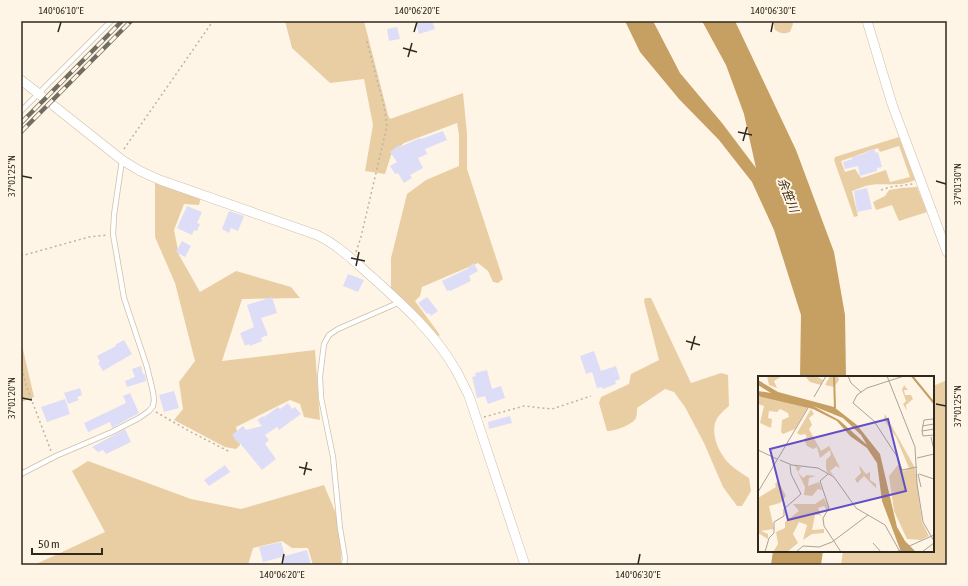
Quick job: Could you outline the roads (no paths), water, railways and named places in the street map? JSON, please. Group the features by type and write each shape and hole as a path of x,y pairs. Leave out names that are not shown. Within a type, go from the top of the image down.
{"street":[{"path":"867,21 892,104 947,252"},
{"path":"21,80 41,95"},
{"path":"54,106 120,159 140,171 160,180 317,234 331,242 352,259 400,302 420,322 438,344 456,371 469,396 525,565"}],"lane":[{"path":"21,111 41,95 111,21"},
{"path":"21,474 139,418 151,409 154,400 147,367 124,298 113,234 120,159"},
{"path":"344,565 345,558 340,528 333,456 322,398 320,376 324,344 329,335 338,330 400,302"}],"water":[{"name":"余笹川","path":"625,21 653,21 680,73 722,123 756,168 744,114 726,65 702,21 735,21 796,150 834,252 845,315 846,376 800,376 801,315 774,230 752,182 719,140 679,99 640,52"},
{"path":"773,552 823,552 821,565 771,565"}],"railway":[{"path":"21,123 122,21"},
{"path":"21,132 131,21"}]}
